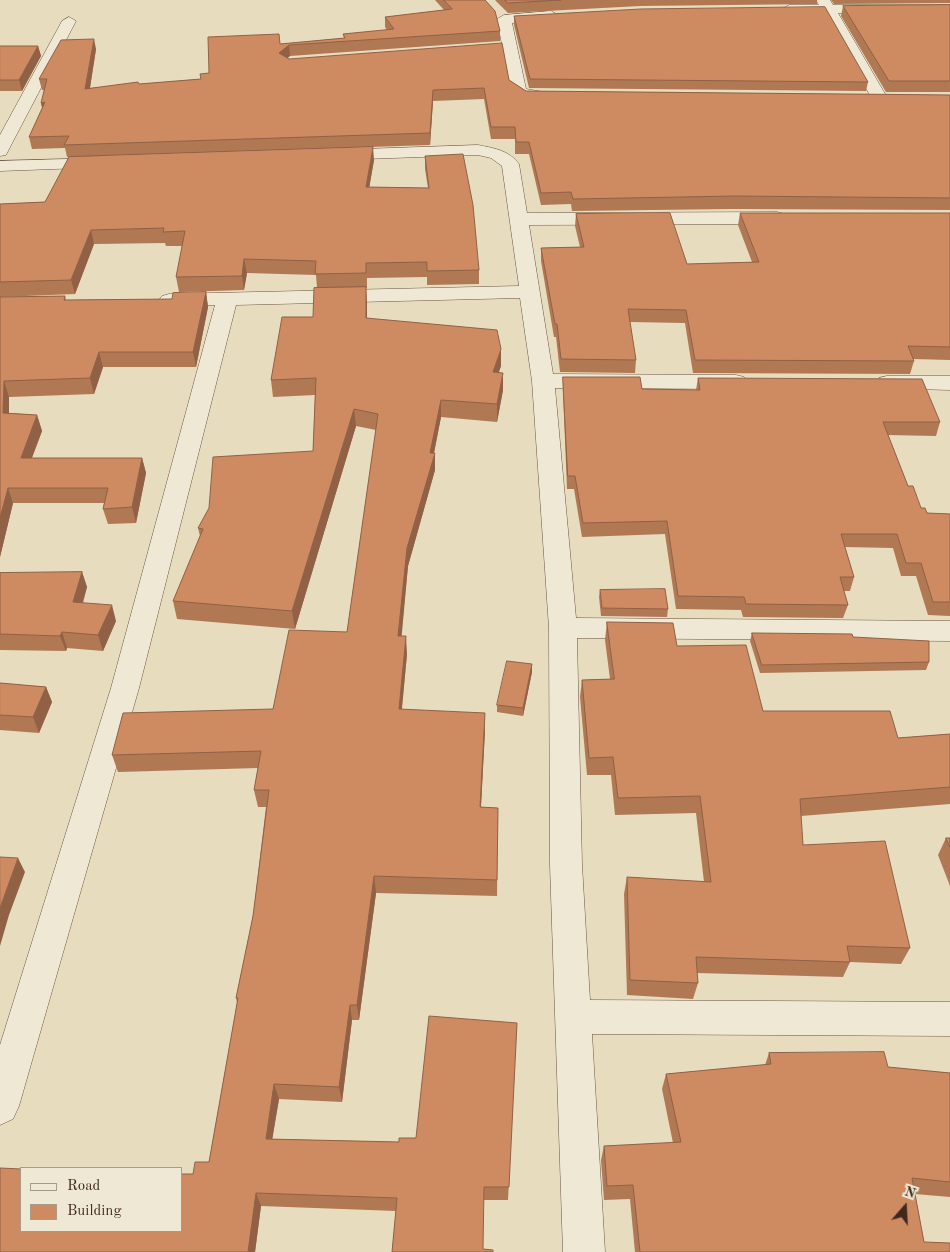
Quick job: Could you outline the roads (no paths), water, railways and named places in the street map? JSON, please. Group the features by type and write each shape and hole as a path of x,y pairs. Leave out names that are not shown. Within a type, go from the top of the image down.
{"street":[{"path":"825,4 880,99"},
{"path":"778,10 825,4 950,10"},
{"path":"491,6 504,19 503,47 519,91 526,95 568,97"},
{"path":"504,19 564,14"},
{"path":"0,151 69,21"},
{"path":"861,98 900,99"},
{"path":"309,156 478,150 497,154 510,164 543,382 563,628 566,865 584,1252"},
{"path":"0,166 130,162"},
{"path":"519,219 793,218"},
{"path":"148,301 529,292"},
{"path":"0,1106 125,688 228,299"},
{"path":"543,382 761,382"},
{"path":"871,383 950,383"},
{"path":"563,628 950,632"},
{"path":"572,1017 950,1019"}]}
